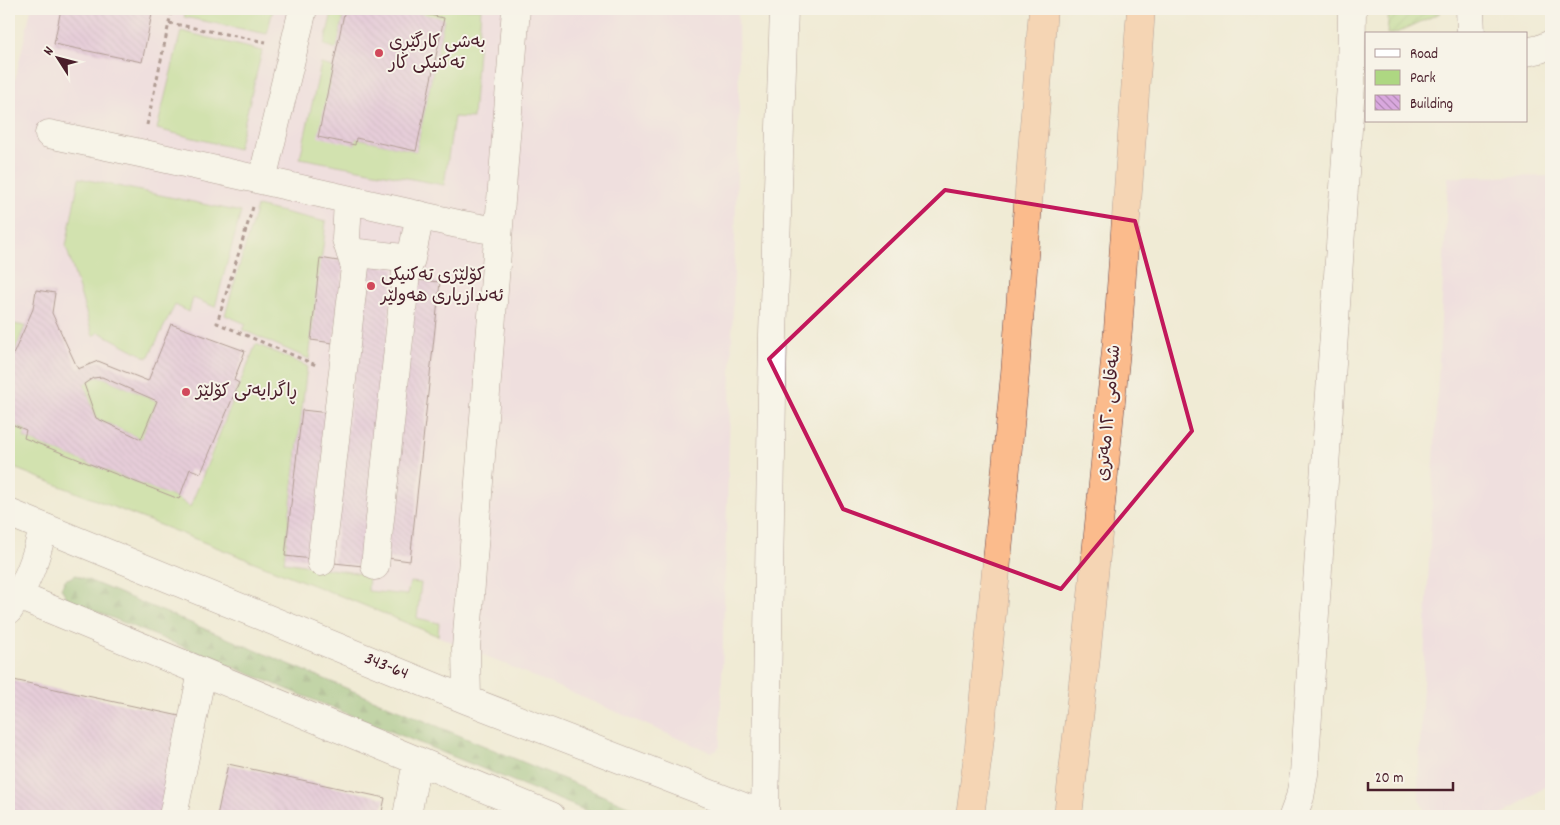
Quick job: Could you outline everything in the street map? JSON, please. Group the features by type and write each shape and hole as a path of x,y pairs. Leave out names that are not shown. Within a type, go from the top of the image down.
{"highway":[{"path":"970,816 980,737 1015,374 1043,9"},
{"name":"شەقامی ١٢٠ مەتری","path":"1068,816 1086,658 1118,330 1141,9"}],"street":[{"path":"262,180 303,9"},
{"path":"467,700 466,648 497,231 516,9"},
{"path":"765,816 773,334 784,9"},
{"path":"1293,816 1300,797 1304,774 1359,83 1352,9"},
{"path":"1470,9 1471,32"},
{"path":"1528,52 1551,44"},
{"path":"49,134 497,231"},
{"path":"321,562 355,268 346,239 348,200"},
{"path":"375,566 406,273 411,260 420,215"},
{"path":"350,252 411,260"},
{"name":"343-64","path":"9,513 467,700 765,816"},
{"path":"43,528 30,574 12,599 202,672 551,816"},
{"path":"173,816 202,672"},
{"path":"407,816 417,761"},
{"path":"1304,774 1312,816"}],"path":[{"path":"140,153 172,9"},
{"path":"169,23 294,48"},
{"path":"262,180 217,323 308,362 343,374"}],"highlighted area":[{"path":"945,190 1135,221 1192,431 1061,589 843,509 769,359"}],"shaded area":[{"name":"کۆلێژی تەکنیکی ئەندازیاری هەولێر","path":"31,9 738,9 739,107 720,746 716,751 710,752 351,600 9,466 9,106"},
{"path":"1551,176 1551,783 1501,816 1427,816 1419,799 1418,784 1448,177"}],"green space":[{"path":"186,9 273,9 267,34 184,17"},
{"path":"333,9 345,9 337,49 324,45"},
{"path":"399,9 481,9 473,118 454,117 444,185 300,158 321,64 333,67 355,144 356,138 416,151 444,19"},
{"path":"1389,9 1440,9 1440,13 1398,32 1387,32"},
{"path":"181,31 262,51 238,149 157,129"},
{"path":"79,178 241,212 215,307 193,298 189,312 175,305 148,358 99,332 93,336 66,246"},
{"path":"257,206 326,222 309,359 243,330 246,324 225,315"},
{"path":"9,323 25,326 9,364"},
{"path":"256,344 307,366 284,562 369,575 368,591 407,595 410,582 421,583 417,618 439,623 438,636 9,466 9,423 26,430 24,438 179,499 190,507"},
{"path":"102,377 157,401 141,439 96,418 84,384 93,378"},
{"path":"76,575 652,816 599,816 68,600 61,588 65,580"}],"building":[{"path":"61,9 153,9 142,62 54,44"},
{"path":"345,9 399,9 444,18 416,151 356,138 355,145 318,137"},
{"path":"320,258 344,262 333,343 311,340"},
{"path":"365,265 394,268 363,566 334,563"},
{"path":"417,280 440,282 410,561 387,558"},
{"name":"ڕاگرایەتی کۆلێژ","path":"36,290 55,293 52,313 78,369 98,361 148,381 171,324 245,351 234,380 239,383 201,473 190,469 179,499 24,438 26,430 9,423 9,364 33,309","holes":["102,377 157,401 141,439 96,418 84,384 93,378"]},
{"path":"302,410 329,413 312,559 285,556"},
{"path":"9,679 184,717 161,816 9,816"},
{"path":"228,764 385,798 381,816 217,816"}],"place":[{"name":"بەشی کارگێڕی تەکنیکی کار","path":"379,53"},
{"name":"کۆلێژی تەکنیکی ئەندازیاری هەولێر","path":"371,286"},
{"name":"ڕاگرایەتی کۆلێژ","path":"186,392"}]}
